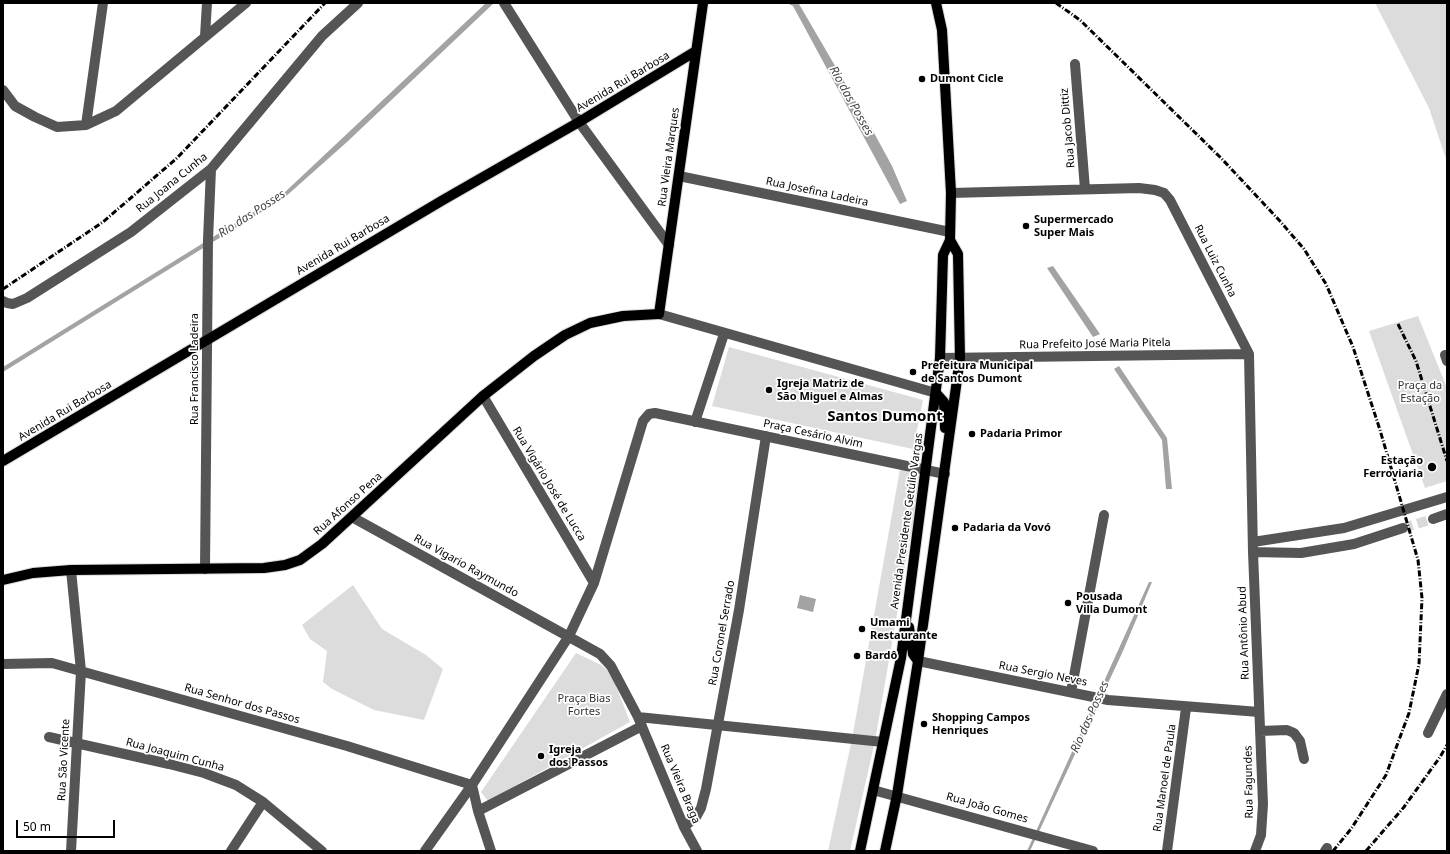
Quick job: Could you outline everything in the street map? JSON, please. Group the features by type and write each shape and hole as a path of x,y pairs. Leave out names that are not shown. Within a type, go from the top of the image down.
{"main road":[{"name":"Rua Vieira Marques","path":"659,314 703,3"},
{"name":"Avenida Presidente Getúlio Vargas","path":"860,851 901,658 940,358 944,256 950,236 951,193 942,30 936,3"},
{"name":"Avenida Rui Barbosa","path":"3,461 442,200 579,122 696,51"},
{"name":"Avenida Presidente Getúlio Vargas","path":"885,851 897,795 918,661 960,358 958,254 950,236"},
{"name":"Rua Afonso Pena","path":"3,580 33,573 71,570 264,568 285,565 300,560 322,544 352,517 482,396 534,356 565,335 590,323 623,316 659,314"},
{"path":"936,393 944,402 945,474"},
{"path":"910,585 910,643 913,654 918,661"}],"street":[{"path":"86,125 103,3"},
{"path":"205,36 207,3"},
{"path":"3,90 16,106 35,117 57,126 86,125 116,111 246,3"},
{"name":"Rua Joana Cunha","path":"3,300 7,303 13,304 27,298 131,232 211,169 322,36 358,3"},
{"path":"506,6 579,122 669,245"},
{"name":"Rua Jacob Dittiz","path":"1074,64 1085,189"},
{"name":"Rua Francisco Ladeira","path":"205,569 208,340 207,244 211,169"},
{"name":"Rua Josefina Ladeira","path":"679,176 950,236"},
{"name":"Rua Luiz Cunha","path":"951,193 1139,188 1164,193 1170,200 1249,354 1253,552"},
{"path":"659,314 724,334 936,393"},
{"path":"694,422 724,334"},
{"name":"Rua Prefeito José Maria Pitela","path":"940,358 1249,354"},
{"name":"Rua Vigário José de Lucca","path":"482,396 594,583"},
{"name":"Praça Cesário Alvim","path":"594,583 643,421 649,414 655,412 694,422 945,474"},
{"name":"Rua Coronel Serrado","path":"684,827 696,817 701,808 718,725 766,436"},
{"path":"1253,542 1344,528 1447,497"},
{"path":"1434,519 1447,514"},
{"path":"1071,692 1104,515"},
{"name":"Rua Vigario Raymundo","path":"352,517 570,636"},
{"path":"1253,552 1301,553 1354,544 1403,528"},
{"name":"Rua Antônio Abud","path":"1253,552 1259,712"},
{"name":"Rua São Vicente","path":"71,570 81,671 71,851"},
{"path":"425,851 472,785 570,636 594,583"},
{"path":"570,636 600,654 611,666 640,721"},
{"name":"Rua Sergio Neves","path":"918,661 1088,696 1186,708 1259,712"},
{"name":"Rua Senhor dos Passos","path":"3,664 52,663 347,746 472,785"},
{"path":"1428,733 1447,694"},
{"name":"Rua Manoel de Paula","path":"1167,851 1186,708"},
{"name":"Rua Fagundes","path":"1255,851 1261,835 1263,804 1259,712"},
{"path":"478,811 640,721 718,725 883,742"},
{"name":"Rua Vieira Braga","path":"640,721 684,827 697,851"},
{"path":"1260,731 1287,730 1294,733 1300,741 1304,759"},
{"name":"Rua Joaquim Cunha","path":"49,737 76,744 125,753 204,773 236,785 264,802 322,851"},
{"path":"472,785 478,811 491,851"},
{"name":"Rua João Gomes","path":"873,790 897,795 1093,851"},
{"path":"231,851 264,802"}],"green space":[{"path":"1375,3 1447,3 1447,162 1429,108"},
{"name":"Praça da Estação","path":"1418,316 1447,388 1447,481 1425,488 1369,331"},
{"path":"729,347 923,400 913,449 712,406"},
{"path":"900,469 921,475 875,741 850,851 828,851 852,739"},
{"path":"353,585 382,629 426,655 443,669 424,720 374,710 332,689 323,682 327,651 310,639 302,625"},
{"name":"Praça Bias Fortes","path":"576,653 601,665 611,673 630,722 488,801 481,792"}],"water":[{"name":"Rio das Posses","path":"486,3 494,3 347,142 284,198 3,372 3,367 284,193"},
{"name":"Rio das Posses","path":"787,3 799,4 873,131 892,166 907,201 900,204 793,6"},
{"path":"1053,266 1100,334 1093,337 1047,268"},
{"path":"1119,366 1167,438 1172,489 1166,489 1162,440 1114,369"},
{"name":"Rio das Posses","path":"1149,582 1152,582 1123,651 1030,851 1027,851"},
{"path":"800,595 816,599 813,612 797,608"}],"tunnel":[{"path":"1403,528 1433,519"}],"railway":[{"path":"3,289 103,222 177,158 325,3"},
{"path":"1056,3 1080,20 1221,158 1279,220 1304,249 1326,284 1353,347 1380,430 1418,560 1422,598 1419,664 1409,713 1386,775 1351,829 1333,851"},
{"path":"1398,324 1416,361 1447,461"},
{"path":"1366,851 1404,807 1447,745"}],"place":[{"name":"Dumont Cicle","path":"922,79"},
{"name":"Supermercado Super Mais","path":"1026,226"},
{"name":"Prefeitura Municipal de Santos Dumont","path":"913,372"},
{"name":"Igreja Matriz de São Miguel e Almas","path":"769,390"},
{"name":"Padaria Primor","path":"972,434"},
{"name":"Estação Ferroviaria","path":"1432,467"},
{"name":"Padaria da Vovó","path":"955,528"},
{"name":"Pousada Villa Dumont","path":"1068,603"},
{"name":"Umami Restaurante","path":"862,629"},
{"name":"Bardô","path":"857,656"},
{"name":"Shopping Campos Henriques","path":"924,724"},
{"name":"Igreja dos Passos","path":"541,756"}],"district":[{"name":"Santos Dumont","path":"885,417"}]}
